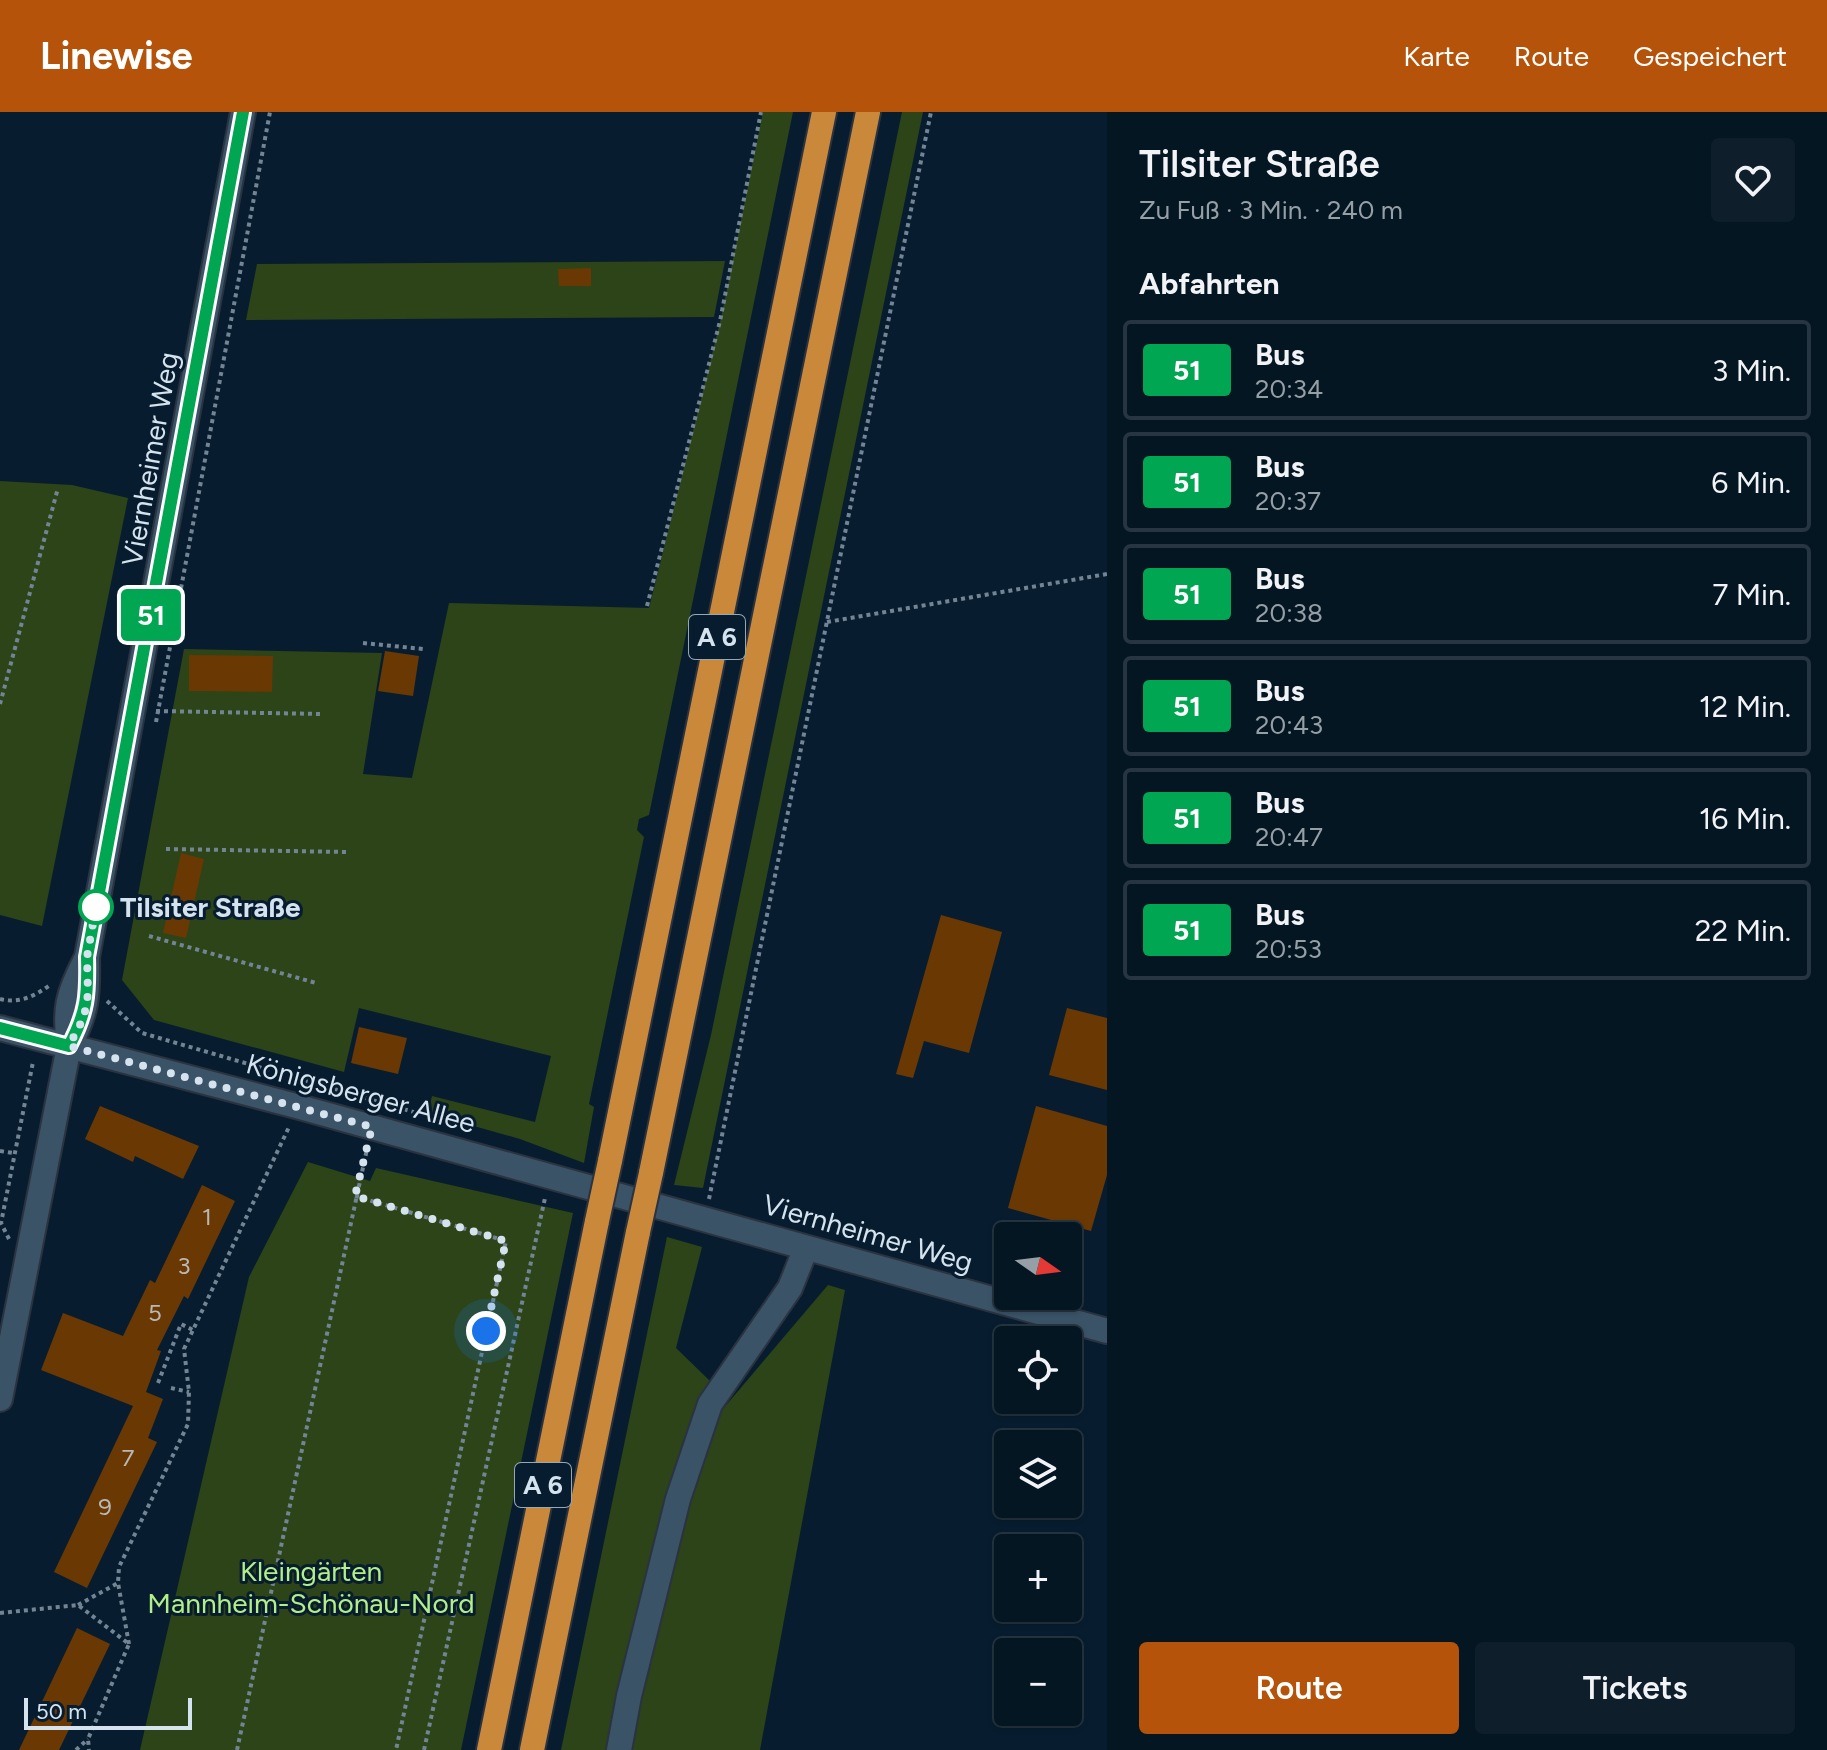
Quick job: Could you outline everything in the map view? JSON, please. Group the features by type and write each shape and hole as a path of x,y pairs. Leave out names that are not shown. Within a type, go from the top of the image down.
{"highway":[{"name":"A 6","path":"489,1750 824,112"},
{"name":"A 6","path":"532,1750 868,112"}],"street":[{"name":"Viernheimer Weg","path":"69,1046 65,1013 71,988 87,957 243,112"},
{"name":"Königsberger Allee","path":"0,1028 705,1219"},
{"path":"0,1399 69,1046"},
{"name":"Viernheimer Weg","path":"705,1219 1107,1331"},
{"path":"619,1750 629,1696 678,1499 710,1404 790,1288 806,1248"}],"path":[{"path":"155,727 270,112"},
{"path":"647,606 720,321 761,112"},
{"path":"705,1219 931,112"},
{"path":"0,704 58,488"},
{"path":"827,622 1107,574"},
{"path":"363,643 423,649"},
{"path":"134,708 158,712 321,714"},
{"path":"166,849 347,852"},
{"path":"149,936 316,983"},
{"path":"0,999 11,1002 37,995 57,984"},
{"path":"101,998 142,1033 404,1107"},
{"path":"29,1252 13,1248 1,1223 33,1062"},
{"path":"76,1750 88,1739 129,1644 118,1583 119,1567 188,1424 189,1392 184,1349 283,1144 296,1106"},
{"path":"237,1750 372,1127"},
{"path":"0,1151 14,1154"},
{"path":"424,1750 550,1176"},
{"path":"355,1196 506,1241 396,1750"},
{"path":"158,1383 181,1324 193,1330"},
{"path":"171,1388 189,1392"},
{"path":"0,1613 78,1605 118,1583"},
{"path":"78,1605 129,1644"},
{"path":"88,1739 89,1750"}],"green space":[{"path":"763,112 793,112 649,815 639,819 637,830 644,837 589,1104 594,1107 584,1163 520,1139 428,1113 432,1096 535,1122 551,1056 359,1008 344,1072 154,1020 122,980 184,649 382,653 363,774 412,778 449,603 649,608 721,318"},
{"path":"902,112 923,112 703,1188 674,1185 711,1035"},
{"path":"725,261 714,317 246,320 257,264"},
{"path":"0,481 72,485 128,498 42,926 0,915"},
{"name":"Kleingärten Mannheim-Schönau-Nord","path":"308,1162 370,1181 376,1168 573,1213 461,1750 140,1750 249,1277"},
{"path":"667,1237 702,1247 676,1348 710,1381 672,1497 613,1750 561,1750"},
{"path":"828,1285 845,1290 760,1750 628,1750 688,1502 722,1410"}],"building":[{"path":"591,268 591,286 559,286 558,269"},
{"path":"385,651 419,656 413,696 378,691"},
{"path":"189,655 273,656 272,692 189,691"},
{"path":"181,853 204,859 186,938 163,933"},
{"path":"941,915 1002,932 969,1053 924,1041 913,1078 896,1074"},
{"path":"1067,1008 1107,1018 1107,1090 1049,1075"},
{"path":"359,1027 407,1038 398,1074 351,1063"},
{"path":"100,1106 199,1146 183,1179 135,1156 133,1162 85,1139"},
{"path":"1036,1106 1107,1126 1107,1175 1091,1231 1082,1229 1082,1222 1059,1222 1008,1208"},
{"path":"202,1185 235,1201 188,1299 184,1296 157,1350 161,1351 146,1392 163,1399 148,1438 157,1442 87,1588 54,1572 133,1406 41,1370 63,1313 123,1336 150,1280 155,1283"},
{"path":"77,1628 110,1644 59,1750 19,1750"}],"bus line":[{"name":"51","path":"0,1028 69,1046 84,1017 88,994 87,957 243,112"}],"place":[{"name":"Tilsiter Straße","path":"96,907"}],"route":[{"path":"96,907 98,895 87,957 88,994 84,1017 69,1046 372,1127 355,1196 506,1241 486,1331"}]}
